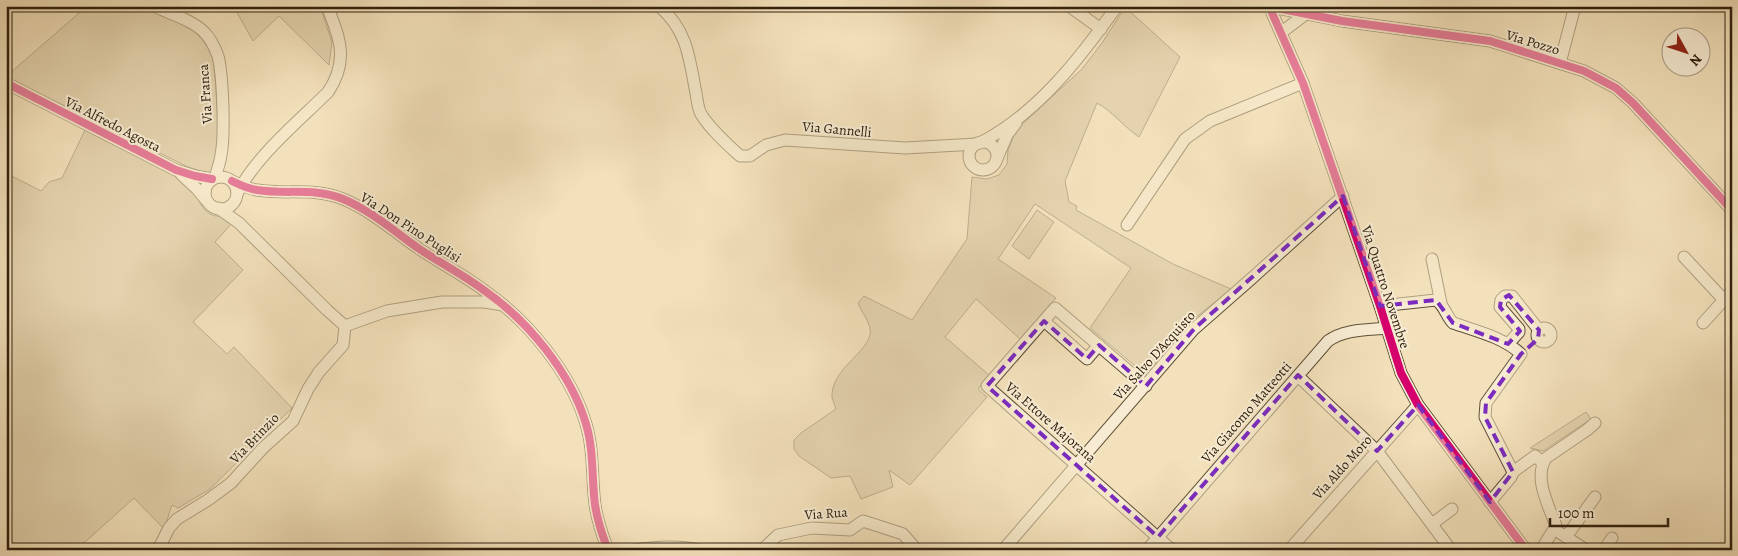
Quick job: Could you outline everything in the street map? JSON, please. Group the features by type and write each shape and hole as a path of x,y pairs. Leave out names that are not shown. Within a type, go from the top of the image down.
{"street":[{"name":"Via Franca","path":"154,6 203,31 218,55 221,74 222,154 234,211 239,223"},
{"path":"206,200 206,186 229,183 260,160 334,84 342,60 342,47 327,6"},
{"name":"Via Gannelli","path":"659,6 677,26 686,44 700,113 723,140 740,156 750,156 766,145 784,140 884,148 978,144 994,135 1027,110"},
{"path":"1069,6 1101,29"},
{"name":"Via Gannelli","path":"995,163 1010,129 1069,70 1117,6"},
{"path":"1560,63 1574,6"},
{"name":"Via Pozzo","path":"1270,7 1342,21 1490,41 1584,71 1616,88 1650,120 1732,210"},
{"name":"Via Quattro Novembre","path":"1270,7 1303,83 1343,196 1401,373 1418,405 1526,550"},
{"path":"1282,32 1307,13"},
{"name":"Via Alfredo Agosta","path":"6,83 176,170 195,176 266,191"},
{"path":"1127,225 1185,139 1210,121 1303,83"},
{"path":"985,143 994,148 997,158 995,163 992,167 982,170 972,165 971,151 978,144 985,143"},
{"name":"Via Gannelli","path":"932,147 950,149 972,165"},
{"name":"Via Alfredo Agosta","path":"176,170 192,183 209,204 239,223"},
{"path":"229,183 247,195 266,191"},
{"path":"218,208 226,208 229,183"},
{"name":"Via Don Pino Puglisi","path":"266,191 313,191 341,198 357,205 421,250 484,290 504,305 524,324 550,354 579,405 591,446 596,515 608,550"},
{"name":"Via Salvo D'Acquisto","path":"1003,550 1194,328 1252,279 1343,196"},
{"path":"239,223 345,326 387,311 442,302 484,302 504,305"},
{"path":"1684,257 1724,300"},
{"path":"1432,259 1441,303 1448,318 1453,323 1508,344 1521,354"},
{"path":"1703,323 1732,291"},
{"path":"1508,344 1519,332 1519,329 1500,307 1501,300 1505,296 1512,296 1538,334 1521,354 1486,403 1484,409 1485,417 1512,472"},
{"path":"1380,306 1436,300 1441,303"},
{"name":"Via Ettore Majorana","path":"1099,345 1055,308 987,386 1172,550"},
{"path":"1044,321 1087,359 1099,345 1146,386"},
{"name":"Via Brinzio","path":"156,550 169,528 177,519 231,484 263,448 293,421 308,389 319,372 343,345 345,326"},
{"name":"Via Giacomo Matteotti","path":"1147,550 1333,337 1358,330 1387,328"},
{"path":"1298,376 1377,451 1451,550"},
{"name":"Via Aldo Moro","path":"1290,550 1418,405"},
{"path":"1541,550 1556,526 1540,477 1543,463 1546,458 1595,423"},
{"path":"1490,502 1511,477 1512,472 1535,456 1543,463"},
{"path":"1566,537 1595,497"},
{"path":"1432,524 1452,509"},
{"name":"Via Rua","path":"762,550 778,535 812,528 850,530 863,521 903,534 917,550"},
{"path":"1555,529 1586,550"},
{"path":"1604,550 1612,538"},
{"path":"634,550 659,546 700,550"}],"highlighted area":[{"path":"1343,196 1380,306 1436,300 1453,323 1508,344 1520,331 1500,307 1501,300 1509,295 1539,330 1538,339 1521,354 1486,403 1485,417 1513,472 1490,502 1418,405 1377,451 1298,375 1158,537 987,386 1044,321 1087,359 1099,345 1146,386 1194,329"}],"shaded area":[{"path":"87,6 144,6 190,27 201,38 213,59 215,77 220,153 213,172 206,173 186,166 6,77 6,68 10,73"},
{"path":"236,6 320,6 332,42 329,65 279,16 253,41 235,9"},
{"path":"1125,7 1180,57 1139,137 1097,103 1065,181 1069,202 1077,206 1076,210 1173,264 1231,289 1190,322 1146,375 1090,328 1131,268 1035,204 998,259 1056,298 1020,339 976,299 945,337 989,375 978,389 987,397 910,485 889,470 893,487 861,499 850,476 831,478 799,456 794,449 794,440 801,433 836,409 832,398 833,387 844,368 860,352 870,336 869,325 858,303 864,296 912,320 967,239 972,177 987,179 999,175 1007,164 1008,150 1016,130 1082,69 1102,43"},
{"path":"85,130 190,183 206,211 234,221 215,242 243,270 193,322 227,354 234,347 292,408 210,489 178,508 172,505 164,529 134,498 76,550 6,550 6,173 41,191 49,182 62,178"},
{"path":"1037,210 1054,222 1029,259 1012,246"},
{"path":"1586,412 1591,419 1543,451 1530,448"}],"cycle path":[{"path":"1267,6 1342,21 1490,41 1584,71 1616,88 1633,103 1732,210"},
{"path":"1272,7 1272,13 1303,83 1380,306 1401,373 1418,405 1526,550"},
{"path":"6,83 176,170 212,179"},
{"path":"232,181 247,188 257,190 322,193 343,199 372,215 426,253 477,285 517,317 559,367 579,405 590,441 596,509 608,550"}]}
